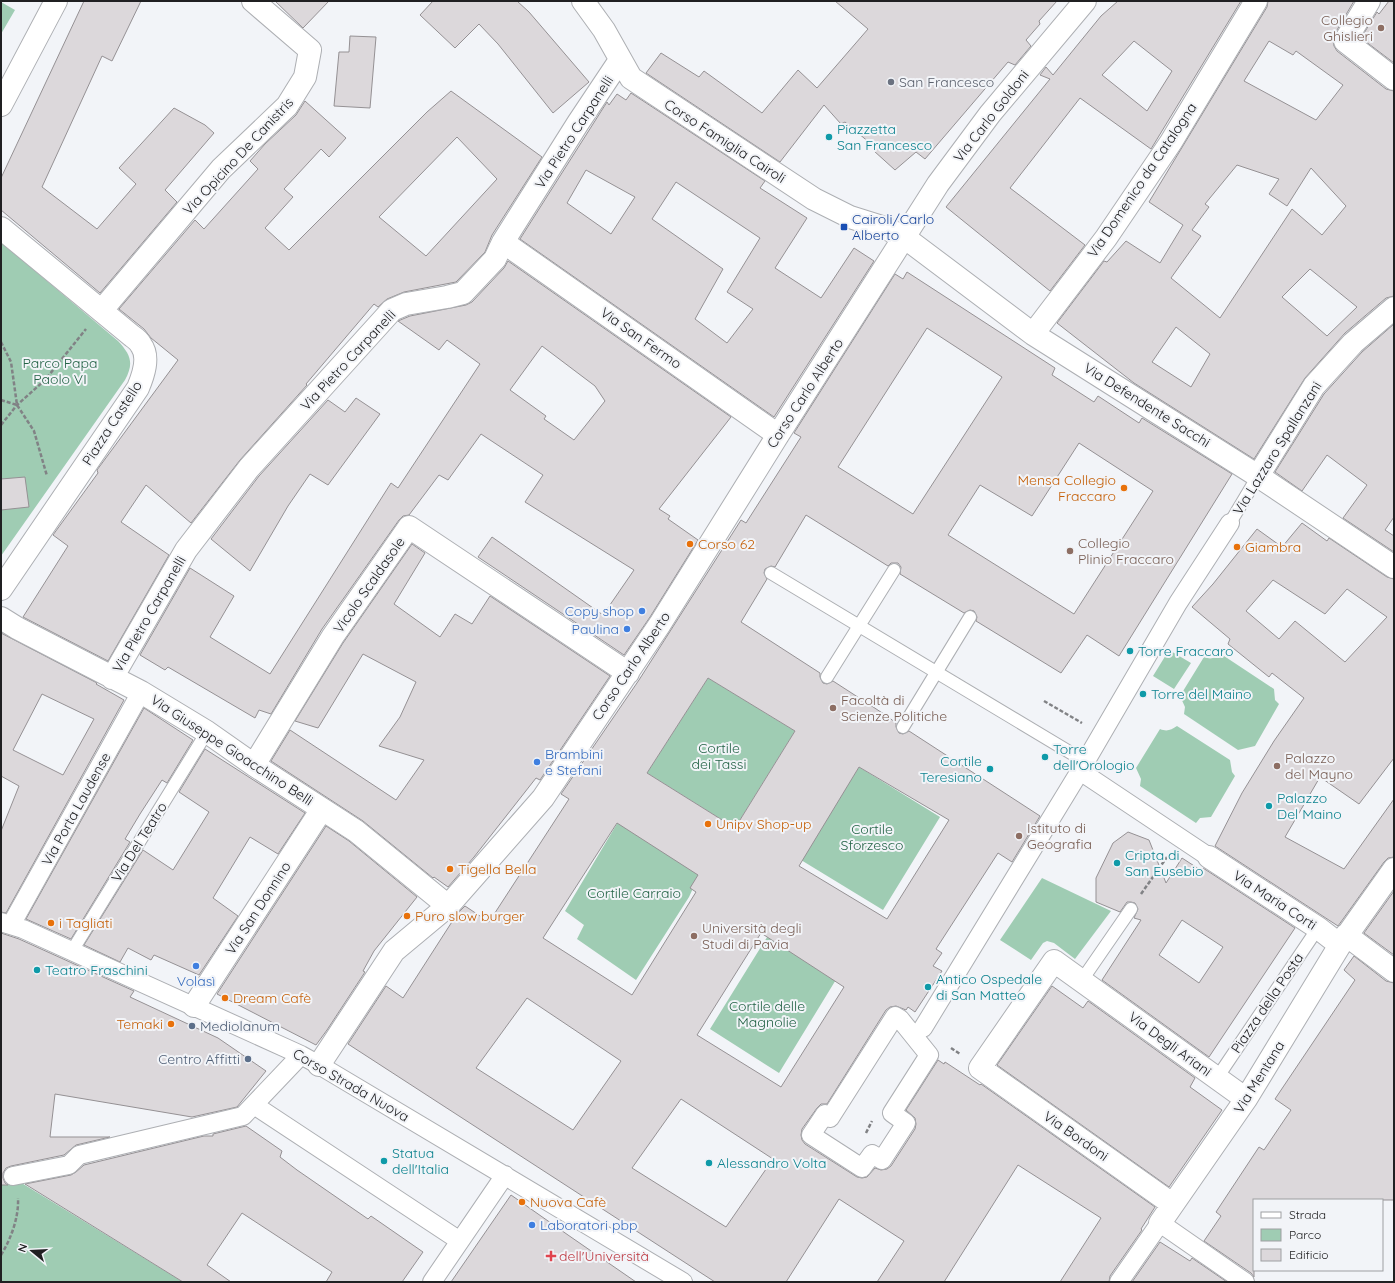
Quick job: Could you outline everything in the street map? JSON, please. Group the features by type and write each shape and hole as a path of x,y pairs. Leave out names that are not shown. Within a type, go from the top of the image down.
{"street":[{"path":"1,105 56,1"},
{"name":"Via Opicino De Canistris","path":"102,310 221,169 287,106 305,77 310,50 253,1"},
{"name":"Corso Famiglia Cairoli","path":"583,1 604,30 630,78 814,199 850,217 885,228 904,237"},
{"name":"Via Carlo Goldoni","path":"904,237 938,184 990,114 1085,1"},
{"name":"Via Domenico da Catalogna","path":"1033,334 1106,238 1171,142 1256,1"},
{"path":"1369,1 1345,41 1394,79"},
{"name":"Via Pietro Carpanelli","path":"112,678 186,550 254,462 392,310 406,304 463,293 494,259 503,242 578,123 620,60"},
{"name":"Piazza Castello","path":"1,228 102,310 142,345 145,358 144,371 138,388 1,589"},
{"name":"Via Defendente Sacchi","path":"904,237 1033,334 1258,476 1394,567"},
{"name":"Corso Carlo Alberto","path":"310,1060 394,951 448,906 543,798 660,624 904,237"},
{"name":"Via San Fermo","path":"503,242 778,435"},
{"name":"Via Lazzaro Spallanzani","path":"1258,476 1314,386 1353,343 1394,308"},
{"name":"Via Lazzaro Spallanzani","path":"923,1028 1083,766 1178,603 1230,523"},
{"name":"Vicolo Scaldasole","path":"254,765 333,636 409,527 628,672"},
{"name":"Via Giuseppe Gioacchino Belli","path":"1,618 112,678 142,692 207,732 254,765 356,831 448,906"},
{"name":"Via Porta Laudense","path":"6,924 142,692"},
{"path":"1083,766 1179,838 1208,857"},
{"name":"Via San Donnino","path":"194,1006 322,809"},
{"name":"Via Maria Corti","path":"1208,857 1318,928 1343,940 1394,971"},
{"name":"Via Mentana","path":"1119,1282 1246,1099 1343,940 1394,869"},
{"name":"Corso Strada Nuova","path":"6,924 23,929 310,1060 683,1282"},
{"name":"Via Degli Ariani","path":"980,1068 1054,961 1246,1099"},
{"path":"895,1016 929,1055 892,1113 906,1123 882,1160 872,1154 862,1168 811,1135 825,1114 830,1118 895,1016"},
{"path":"13,1176 69,1165 79,1156 243,1116 254,1105 310,1060"},
{"name":"Via Bordoni","path":"980,1068 1172,1204"},
{"path":"254,1105 460,1241"},
{"path":"432,1282 505,1175"},
{"path":"1160,1222 1245,1282"}],"lane":[{"name":"Via Lazzaro Spallanzani","path":"1230,523 1258,476"},
{"path":"826,677 894,570"},
{"path":"771,572 936,673 1083,766"},
{"path":"903,727 970,617"},
{"name":"Via Del Teatro","path":"72,951 207,732"},
{"path":"1089,985 1131,909"},
{"name":"Piazza della Posta","path":"1217,1078 1318,928"}],"path":[{"path":"1,424 17,405 45,380 102,310"},
{"path":"1,342 11,362 17,405 34,431 56,508"},
{"path":"1,400 17,405"},
{"path":"1044,701 1102,734"},
{"path":"1131,909 1179,838"},
{"path":"1,1255 11,1234 17,1216 18,1190 14,1183 13,1176"}],"green space":[{"path":"1,2 15,10 1,34"},
{"name":"Parco Papa Paolo VI","path":"1,242 118,341 130,359 130,369 125,380 1,556"},
{"path":"1169,650 1191,663 1174,689 1153,676"},
{"path":"1221,654 1274,689 1275,700 1279,704 1255,746 1238,750 1184,714 1185,707 1180,696 1204,657 1213,658"},
{"name":"Cortile dei Tassi","path":"708,678 795,731 735,828 647,773"},
{"path":"1177,726 1230,760 1232,772 1235,776 1211,817 1200,818 1196,823 1140,786 1141,779 1136,768 1160,729 1169,730"},
{"name":"Cortile Sforzesco","path":"859,767 940,817 883,910 801,860"},
{"name":"Cortile Carraio","path":"618,822 700,873 689,897 636,980 577,939 584,925 565,911"},
{"path":"1042,878 1111,911 1075,959 1054,943 1047,941 1043,943 1031,960 1000,940"},
{"name":"Cortile delle Magnolie","path":"769,934 837,978 779,1073 710,1029"},
{"path":"20,1182 183,1282 1,1282 1,1185"}],"building":[{"path":"84,1 141,1 112,61 102,56 42,187 97,229 136,184 119,168 174,108 205,125 214,133 165,190 177,202 100,293 1,210 1,178"},
{"path":"275,1 329,1 303,28"},
{"path":"433,1 517,1 529,12 589,82 553,113 498,44 479,24 455,48 420,15"},
{"path":"835,1 1057,1 1039,21 1040,24 1026,40 1031,46 1015,65 1008,62 925,159 916,152 895,170 874,151 877,149 845,122 841,124 824,105 780,162 646,73 661,53 699,77 704,71 762,113 798,70 817,88 868,29"},
{"path":"1118,1 1241,1 1151,149 1080,98 1010,188 1085,245 1050,291 946,207 1050,79 1040,75 1046,67 1053,75 1101,16","holes":["1134,41 1172,71 1147,111 1102,75"]},
{"path":"1268,1 1354,1 1334,35 1334,46 1337,51 1386,89 1394,91 1394,296 1386,298 1345,333 1305,378 1254,459 1134,383 1057,323 1104,261 1107,262 1126,241 1160,263 1183,225 1149,202 1267,7","holes":["1269,41 1293,55 1296,51 1343,85 1316,120 1244,81","1237,165 1279,179 1269,194 1287,206 1311,168 1346,206 1322,235 1292,209 1220,318 1171,278 1201,236 1192,230 1209,207 1205,204","1310,269 1357,307 1327,336 1282,297","1176,327 1210,354 1191,387 1152,362"]},
{"name":"Collegio Ghislieri","path":"1389,1 1394,1 1394,63 1361,38 1377,12 1379,14"},
{"path":"350,36 376,37 370,108 334,106 339,52 349,52"},
{"path":"451,91 542,157 492,235 485,252 456,282 404,292 387,299 378,307 374,304 306,384 307,385 240,460 191,523 146,485 121,522 169,555 108,661 23,617 68,546 53,535 98,473 97,470 178,360 151,338 144,329 119,309 195,220 204,229 258,169 250,161 265,144 296,115 305,101 346,138 329,157 321,149 284,189 293,197 265,228 289,250 427,112","holes":["457,137 497,179 426,256 379,217"]},
{"path":"631,93 765,181 760,188 807,218 775,268 821,298 854,248 874,261 774,417 520,239 607,102 609,105 617,94 626,100","holes":["586,170 635,197 611,234 567,203","676,182 760,238 727,292 753,309 727,343 695,319 723,269 652,219"]},
{"path":"508,261 731,417 659,509 670,516 668,519 698,540 650,617 624,655 478,557 492,537 603,615 634,570 525,502 543,475 481,434 448,480 439,475 409,515 403,516 399,520 322,629 271,714 259,710 255,718 168,667 165,670 140,655 190,568 234,596 210,637 270,674 391,483 398,488 480,364 447,340 439,350 398,321 410,316 466,305 472,302 504,268","holes":["542,346 595,386 605,401 574,440 544,419 546,416 510,390"]},
{"name":"Università degli Studi di Pavia","path":"907,272 1055,368 1052,375 1094,402 1098,396 1139,423 1142,418 1232,474 1119,656 1087,635 1061,673 976,621 977,617 974,611 970,610 964,613 900,574 901,567 898,563 891,563 888,566 806,515 775,567 771,566 765,569 764,573 767,579 741,622 820,673 823,683 827,684 833,681 887,716 896,723 899,733 903,734 909,731 1040,816 1012,862 998,853 936,949 942,953 933,966 942,971 915,1012 908,1007 906,1010 896,1006 890,1007 886,1010 827,1104 821,1104 817,1108 802,1129 802,1140 805,1144 857,1177 867,1177 875,1168 881,1170 887,1169 891,1166 915,1129 915,1118 906,1110 938,1060 944,1064 945,1062 980,1085 981,1084 1155,1207 1141,1229 1142,1230 1110,1276 1109,1282 1060,1282 1101,1218 1018,1165 944,1282 877,1282 904,1241 839,1199 786,1282 715,1282 348,1044 386,986 403,998 457,914 465,906 489,922 569,799 561,794 639,680 741,520 746,523 801,437 794,433 895,274 903,279","holes":["927,328 1002,377 913,514 838,467","1079,443 1153,491 1074,614 948,535 980,485 1032,516","708,678 795,731 735,828 647,773","859,767 949,820 887,919 799,866","617,823 698,875 690,888 696,892 632,995 543,938","761,933 844,987 781,1087 697,1035","527,998 621,1061 573,1130 476,1068","681,1099 773,1159 726,1227 632,1168"]},
{"path":"1394,324 1394,517 1385,530 1394,536 1394,552 1343,518 1367,485 1327,455 1302,491 1275,472 1324,394 1362,352"},
{"path":"356,398 380,414 328,485 310,474 288,506 250,571 211,539 259,476 328,400 345,412"},
{"path":"25,477 29,507 1,510 1,479"},
{"path":"1302,523 1327,541 1329,538 1387,577 1394,579 1394,758 1359,804 1320,777 1285,837 1344,869 1394,799 1394,857 1388,858 1384,862 1338,926 1215,846 1242,793 1274,741 1304,698 1272,673 1269,677 1228,644 1230,639 1192,607 1213,584 1257,529 1282,547","holes":["1273,580 1325,614 1347,589 1387,617 1345,662 1295,621 1279,639 1246,611"]},
{"path":"412,544 425,553 394,604 440,637 455,614 472,624 490,596 610,676 540,780 536,778 474,857 448,887 434,877 433,878 363,821 271,761 290,730 396,800 424,760 379,746 400,717 416,682 363,654 318,728 295,721 343,643"},
{"path":"1,633 97,683 96,684 124,700 6,913 1,912 1,831 19,786 1,776","holes":["42,694 94,719 63,775 13,750"]},
{"path":"144,708 193,740 167,783 162,780 140,814 125,839 130,842 71,939 26,919"},
{"path":"205,749 305,813 278,854 250,837 213,898 238,916 199,975 154,955 151,960 128,948 120,962 84,945 143,850 173,870 209,812 179,792"},
{"path":"326,826 349,841 417,897 374,951 363,971 365,972 316,1045 217,994"},
{"path":"1128,832 1149,840 1166,883 1182,858 1202,871 1203,868 1295,928 1209,1057 1102,980 1141,920 1134,918 1138,909 1135,903 1127,902 1120,912 1096,902 1096,878 1113,843","holes":["1182,920 1223,947 1199,983 1159,955"]},
{"path":"1394,891 1394,955 1364,933"},
{"path":"1,933 19,939 134,991 130,997 218,1038 266,1071 237,1107 192,1117 55,1094 50,1137 110,1137 76,1145 64,1155 6,1168 3,1173 3,1178 5,1183 8,1185 1,1185"},
{"path":"1354,956 1386,981 1394,983 1394,1200 1253,1199 1254,1277 1251,1273 1204,1241 1221,1216 1216,1212 1259,1147 1264,1150 1291,1110 1275,1099 1355,980 1344,970"},
{"path":"1052,986 1083,1008 1088,1001 1195,1078 1190,1087 1222,1110 1169,1187 997,1065"},
{"path":"246,1126 282,1151 280,1157 297,1170 368,1219 371,1216 423,1252 402,1282 326,1282 332,1272 242,1213 207,1265 231,1282 183,1282 25,1184 71,1175 84,1165 204,1136 213,1136 213,1134"},
{"path":"511,1195 568,1235 636,1282 451,1282"},
{"path":"1160,1242 1190,1261 1192,1258 1227,1282 1132,1282"}],"place":[{"name":"Collegio Ghislieri","path":"1381,28"},
{"name":"San Francesco","path":"891,82"},
{"name":"Piazzetta San Francesco","path":"829,137"},
{"name":"Cairoli/Carlo Alberto","path":"844,227"},
{"name":"Mensa Collegio Fraccaro","path":"1124,488"},
{"name":"Corso 62","path":"690,544"},
{"name":"Giambra","path":"1237,547"},
{"name":"Collegio Plinio Fraccaro","path":"1070,551"},
{"name":"Copy shop","path":"642,611"},
{"name":"Paulina","path":"627,629"},
{"name":"Torre Fraccaro","path":"1130,651"},
{"name":"Torre del Maino","path":"1143,694"},
{"name":"Facoltà di Scienze Politiche","path":"833,708"},
{"name":"Torre dell'Orologio","path":"1045,757"},
{"name":"Brambini e Stefani","path":"537,762"},
{"name":"Palazzo del Mayno","path":"1277,766"},
{"name":"Cortile Teresiano","path":"990,769"},
{"name":"Palazzo Del Maino","path":"1269,806"},
{"name":"Unipv Shop-up","path":"708,824"},
{"name":"Istituto di Geografia","path":"1019,836"},
{"name":"Cripta di San Eusebio","path":"1117,863"},
{"name":"Tigella Bella","path":"450,869"},
{"name":"Puro slow burger","path":"407,916"},
{"name":"i Tagliati","path":"51,923"},
{"name":"Università degli Studi di Pavia","path":"694,936"},
{"name":"Volasì","path":"196,966"},
{"name":"Teatro Fraschini","path":"37,970"},
{"name":"Antico Ospedale di San Matteo","path":"928,987"},
{"name":"Dream Cafè","path":"225,998"},
{"name":"Temaki","path":"171,1024"},
{"name":"Mediolanum","path":"192,1026"},
{"name":"Centro Affitti","path":"248,1059"},
{"name":"Statua dell'Italia","path":"384,1161"},
{"name":"Alessandro Volta","path":"709,1163"},
{"name":"Nuova Cafè","path":"522,1202"},
{"name":"Laboratori pbp","path":"532,1225"},
{"name":"dell'Università","path":"551,1256"}]}
